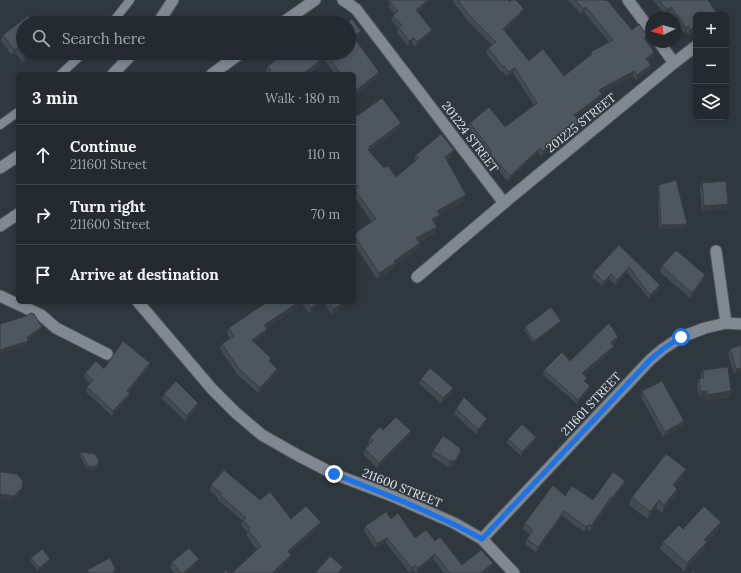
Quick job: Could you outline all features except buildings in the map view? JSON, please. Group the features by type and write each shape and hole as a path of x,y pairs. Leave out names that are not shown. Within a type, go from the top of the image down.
{"street":[{"path":"163,16 173,0"},
{"path":"292,16 315,0"},
{"name":"201224 STREET","path":"343,0 356,10 504,203"},
{"path":"628,0 645,23"},
{"path":"663,48 674,63"},
{"name":"201225 STREET","path":"504,203 693,48"},
{"path":"115,72 126,60"},
{"path":"215,72 231,60"},
{"path":"0,168 16,157"},
{"path":"417,277 504,203"},
{"path":"0,226 16,215"},
{"path":"716,251 726,323"},
{"path":"0,296 16,303"},
{"path":"17,304 41,315 56,328 107,354"},
{"name":"211600 STREET","path":"140,304 212,389 236,413 262,435 287,450 334,474 392,496 447,520 482,539 514,573"},
{"name":"211601 STREET","path":"482,539 650,360 663,349 681,337 705,328 726,323 741,324"}],"lane":[{"path":"117,16 130,0"},
{"path":"63,72 76,60"},
{"path":"0,125 16,113"}],"route":[{"path":"334,474 392,496 454,523 482,539 650,360 681,337"}]}
